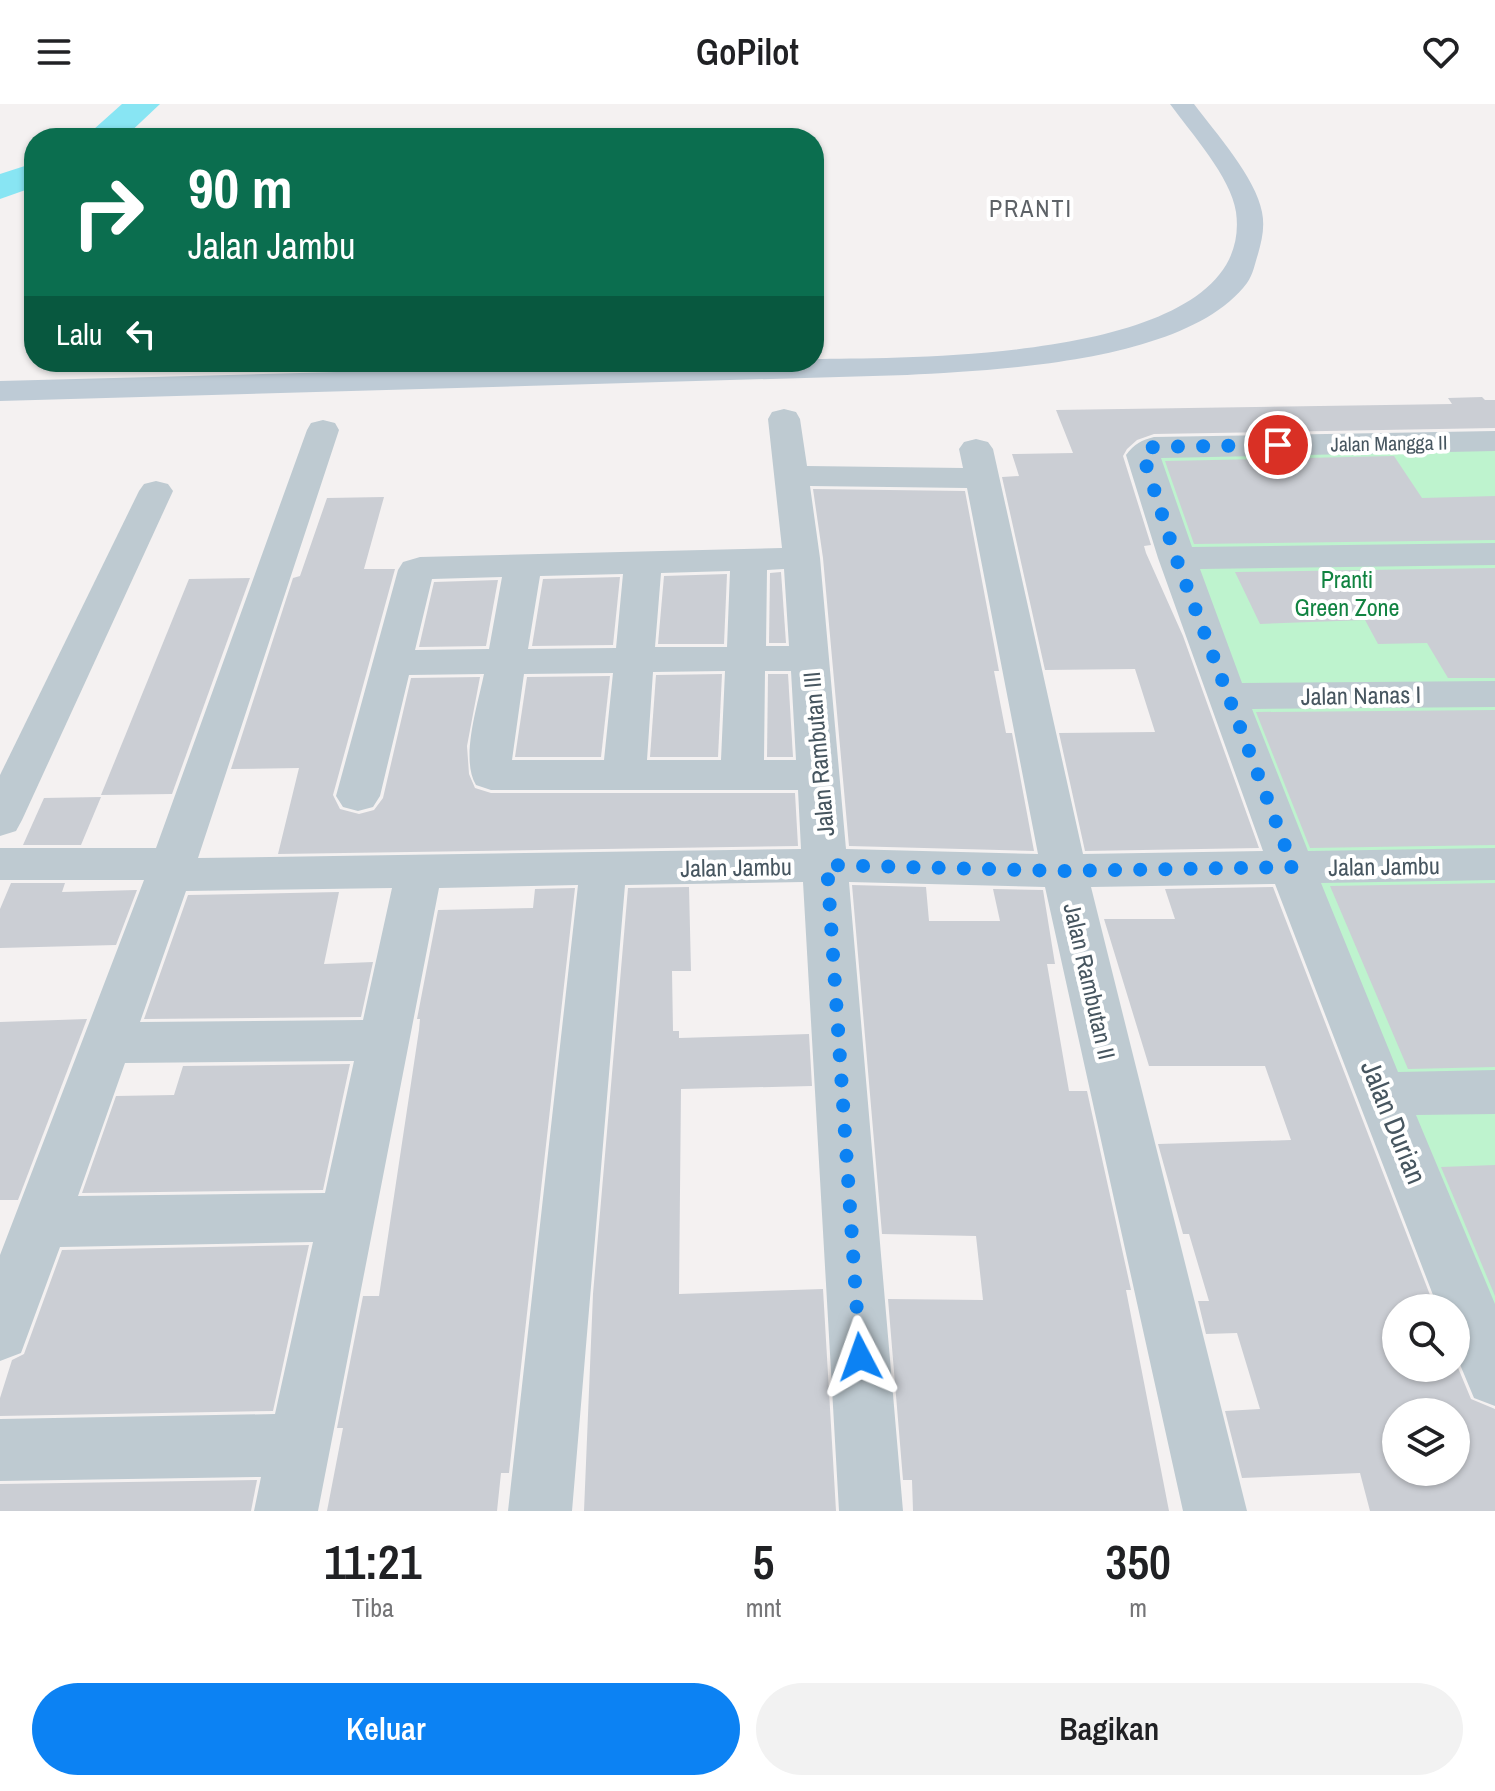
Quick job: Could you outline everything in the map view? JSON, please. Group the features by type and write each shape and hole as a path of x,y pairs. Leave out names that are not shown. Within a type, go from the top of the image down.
{"main road":[{"path":"824,368 983,362 1076,350 1158,328 1196,312 1231,284 1249,256 1250,224 1248,207 1223,165 1191,143 1173,109"},
{"path":"0,391 686,372"}],"street":[{"name":"Jalan Rambutan III","path":"784,419 802,558 827,865 871,1511"},
{"path":"0,1333 108,1043 323,430"},
{"name":"Jalan Mangga II","path":"1143,455 1148,448 1154,447 1495,441"},
{"name":"Jalan Durian","path":"1143,455 1176,558 1227,696 1495,1377"},
{"name":"Jalan Rambutan II","path":"790,476 978,464 1064,871 1215,1511"},
{"path":"0,820 156,491"},
{"path":"1176,558 1495,554"},
{"path":"358,796 417,569 426,566 802,558"},
{"path":"742,774 749,561"},
{"path":"624,775 643,563"},
{"path":"523,565 490,756 491,775 819,775"},
{"path":"393,663 810,658"},
{"name":"Jalan Nanas I","path":"1227,696 1495,694"},
{"name":"Jalan Jambu","path":"0,864 419,871 603,871 827,865 1064,871 1495,864"},
{"path":"286,1511 419,871"},
{"path":"540,1511 603,871"},
{"path":"108,1043 382,1040"},
{"path":"1383,1094 1495,1092"},
{"path":"40,1222 347,1217"},
{"path":"0,1450 300,1445"}],"green space":[{"name":"Pranti Green Zone","path":"1495,442 1495,1375 1470,1309 1470,1294 1464,1294 1144,453"}],"building":[{"path":"1482,397 1495,400 1495,428 1154,434 1137,440 1127,449 1123,456 1151,545 1144,546 1146,553 1183,636 1259,848 1085,851 1059,733 1155,732 1135,669 1045,670 1002,477 1019,476 1012,454 1073,453 1056,410 1452,404 1448,398"},
{"path":"1394,456 1422,498 1495,496 1495,540 1194,544 1165,461"},
{"path":"813,489 965,491 999,671 994,671 1006,733 1012,733 1034,851 849,846 823,558"},
{"path":"384,497 364,569 395,569 333,795 340,809 359,814 374,810 383,798 411,678 480,677 467,746 469,774 475,788 491,793 795,793 798,846 278,854 299,768 231,769 293,578 300,576 327,498"},
{"path":"1495,568 1495,678 1448,678 1427,643 1378,644 1365,620 1260,624 1235,572"},
{"path":"781,572 786,643 769,643 770,573"},
{"path":"727,574 724,644 658,644 664,576"},
{"path":"620,577 613,645 532,646 543,579"},
{"path":"250,578 172,794 101,795 189,579"},
{"path":"498,580 486,646 419,647 434,582"},
{"path":"722,674 718,757 650,757 656,675"},
{"path":"768,674 788,674 793,757 767,757"},
{"path":"610,676 601,757 515,757 527,677"},
{"path":"1495,710 1495,845 1310,848 1256,712"},
{"path":"101,797 81,845 23,845 44,798"},
{"path":"11,883 65,883 62,892 137,890 116,945 0,948 0,909"},
{"path":"1495,883 1495,1067 1408,1069 1330,886"},
{"path":"852,885 926,887 929,921 1000,921 993,889 1043,890 1055,964 1047,964 1069,1091 1087,1091 1131,1290 1126,1290 1169,1511 913,1511 912,1480 903,1480 888,1299 983,1300 976,1236 882,1234"},
{"path":"689,887 691,971 672,971 673,1031 679,1031 679,1038 809,1034 812,1086 681,1089 679,1294 823,1289 836,1511 584,1511 593,1294 628,888"},
{"path":"1273,887 1430,1294 1382,1294 1382,1382 1464,1382 1471,1399 1495,1409 1495,1511 1370,1511 1360,1473 1242,1478 1225,1411 1260,1409 1237,1333 1206,1334 1198,1301 1209,1301 1189,1234 1183,1234 1158,1144 1291,1140 1265,1066 1149,1066 1104,919 1175,919 1165,889"},
{"path":"575,888 509,1473 501,1473 497,1511 327,1511 343,1428 337,1428 363,1296 379,1296 419,1030 420,1019 417,1019 438,910 533,908 535,889"},
{"path":"339,892 324,964 373,962 361,1017 144,1019 188,895"},
{"path":"87,1019 18,1200 0,1200 0,1022"},
{"path":"350,1064 323,1190 82,1193 116,1096 174,1095 183,1066"},
{"path":"1495,1165 1495,1296 1441,1167"},
{"path":"309,1245 273,1411 0,1416 0,1398 12,1360 24,1354 62,1250"},
{"path":"257,1480 251,1511 0,1511 0,1484"}],"waterway":[{"path":"114,128 143,104"},
{"path":"0,187 24,178"}],"district":[{"name":"PRANTI","path":"1031,208"}],"route":[{"path":"860,1357 827,865 1064,871 1293,867 1176,558 1143,455 1148,448 1154,447 1278,445"}]}
